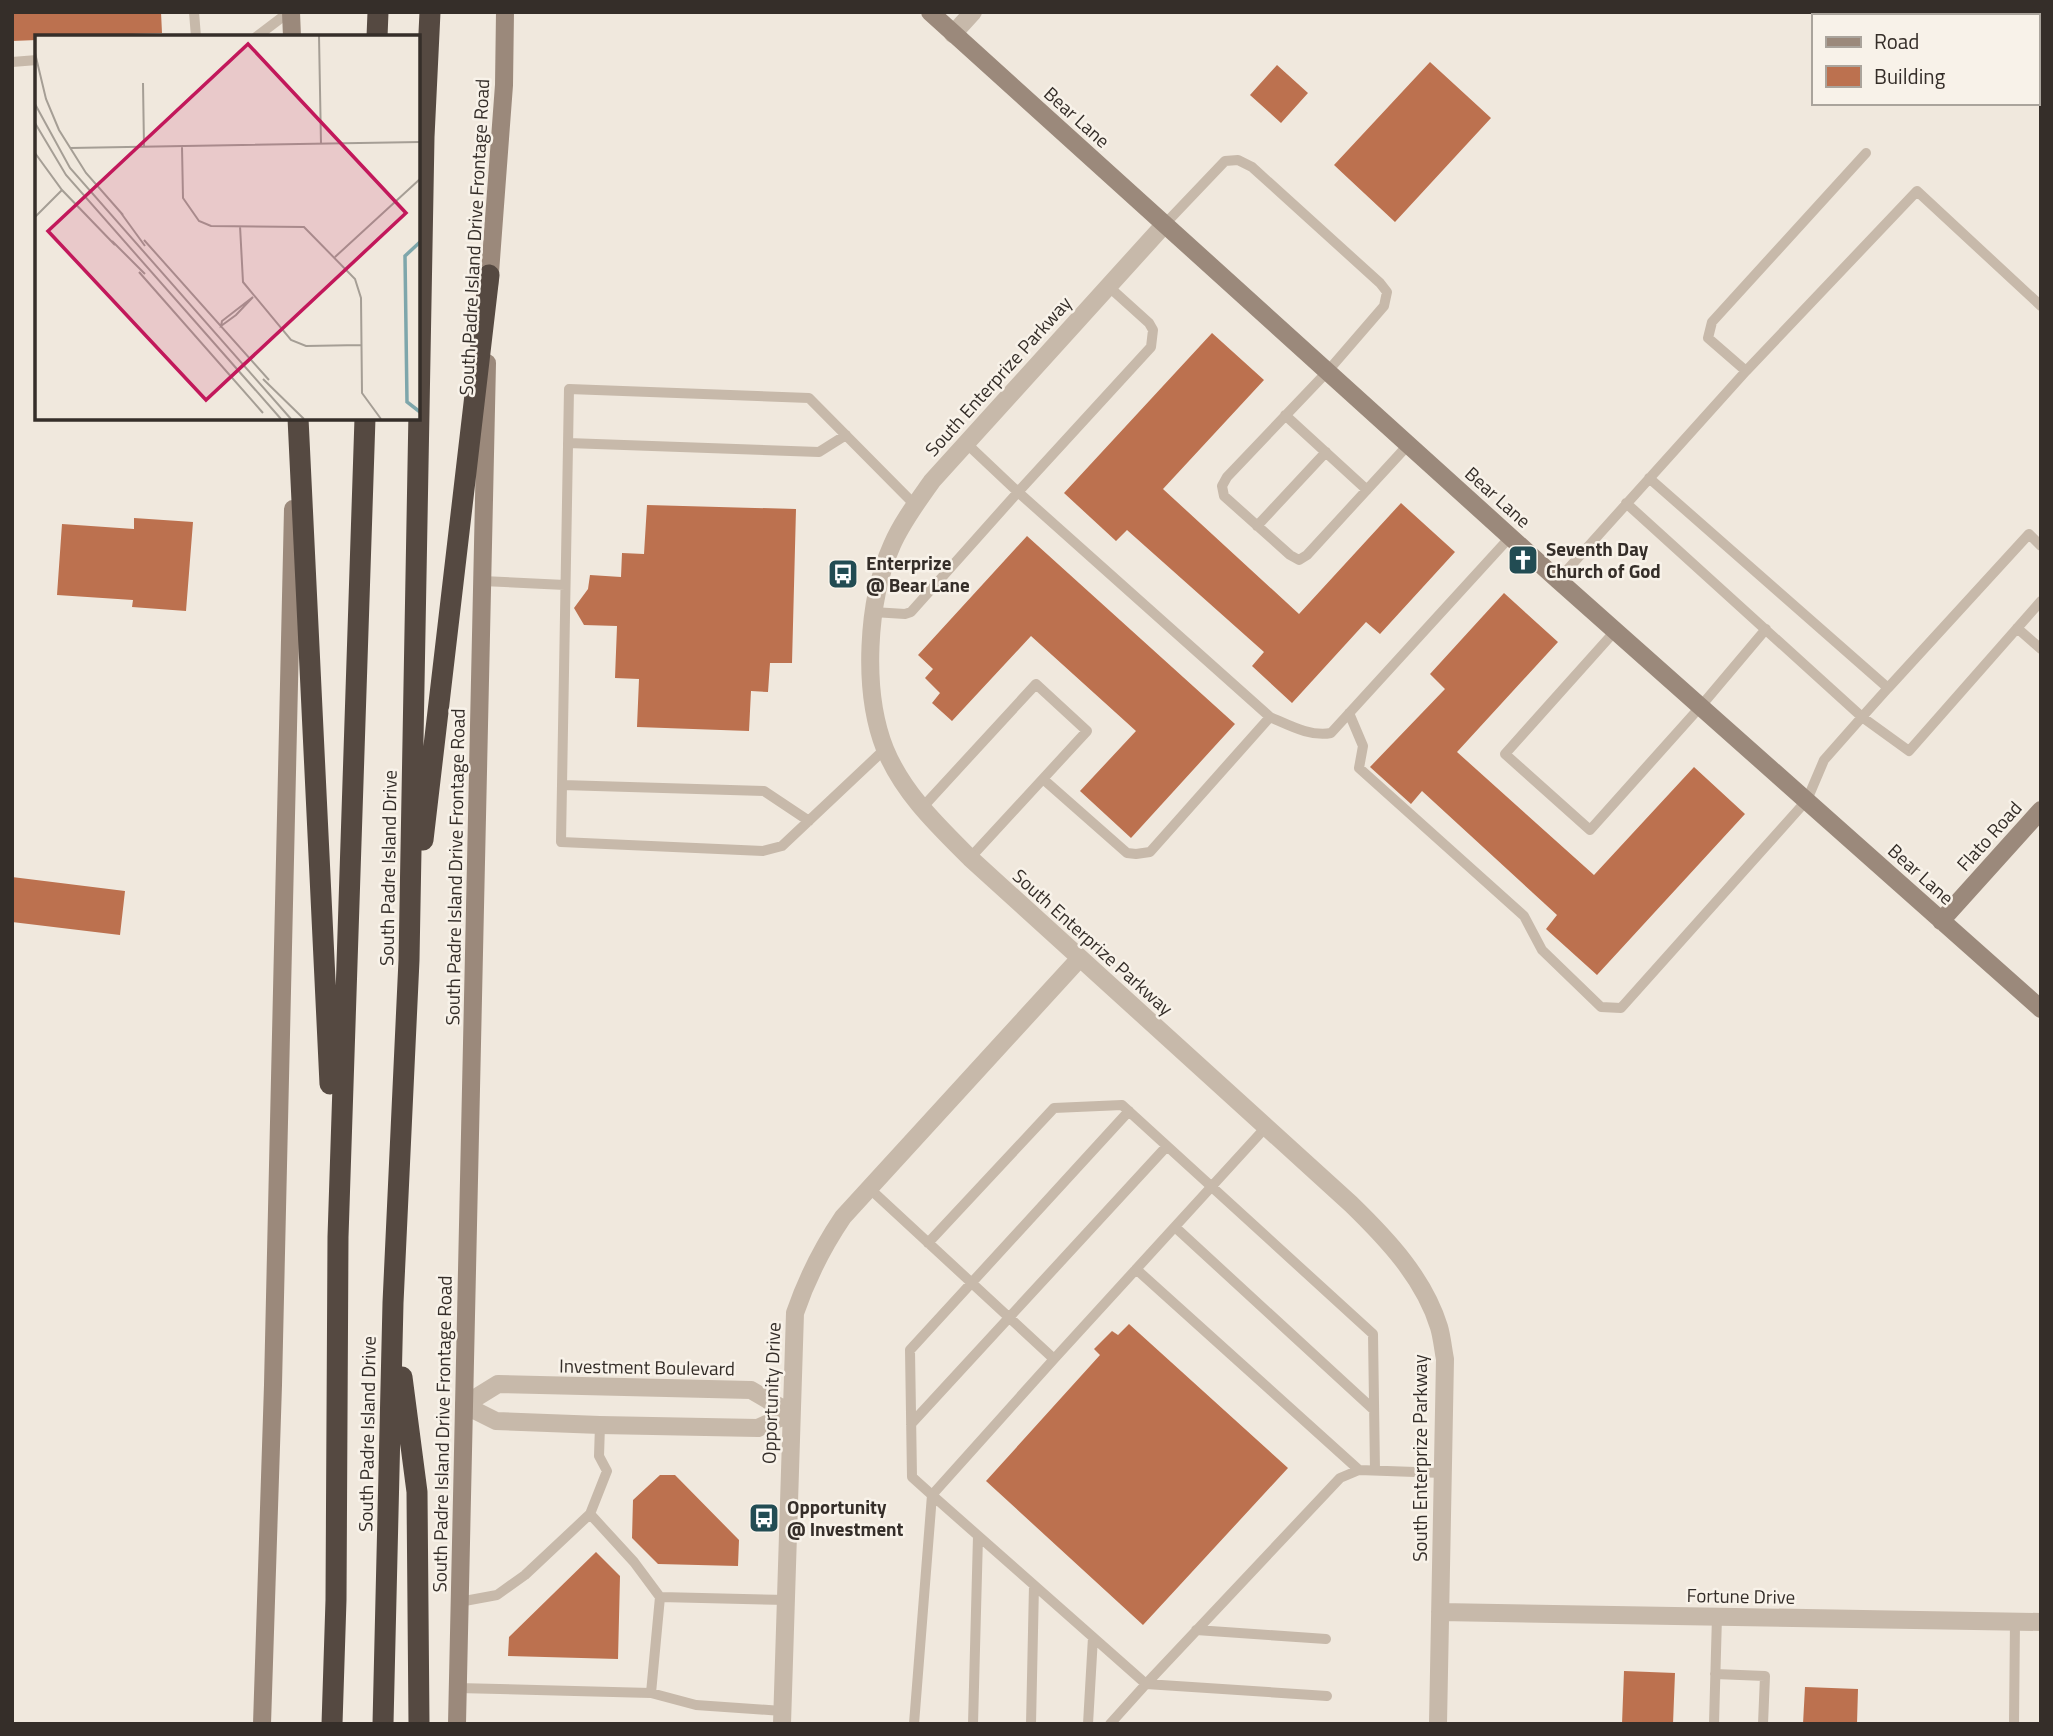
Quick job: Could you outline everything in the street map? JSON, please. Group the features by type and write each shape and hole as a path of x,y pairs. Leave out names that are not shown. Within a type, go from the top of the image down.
{"highway":[{"path":"377,35 378,12"},
{"name":"South Padre Island Drive","path":"420,356 424,137 430,12"},
{"path":"409,960 489,275"},
{"path":"297,420 338,1237"},
{"name":"South Padre Island Drive","path":"332,1724 336,1600 338,1237 365,420"},
{"name":"South Padre Island Drive","path":"383,1724 393,1303 409,960 419,420"},
{"path":"393,1303 416,1492 419,1724"},
{"path":"318,1724 336,1600"}],"main road":[{"path":"290,12 292,35"},
{"name":"South Padre Island Drive Frontage Road","path":"457,1724 489,275 505,85 505,12"},
{"name":"Bear Lane","path":"930,12 1558,580 2041,1009"},
{"path":"262,1724 297,420"},
{"name":"Flato Road","path":"1941,921 2041,810"}],"street":[{"path":"953,34 973,12"},
{"name":"South Enterprize Parkway","path":"1164,225 932,481 915,505 888,553 880,574 873,612 872,684 877,717 885,749 921,809 970,858 1381,1233 1407,1265 1424,1293 1439,1328 1445,1359 1438,1724"},
{"name":"Opportunity Drive","path":"782,1717 788,1600 790,1413 795,1313 807,1279 825,1243 843,1217 1080,958"},
{"name":"Investment Boulevard","path":"464,1405 498,1384 751,1390 790,1413"},
{"path":"464,1405 496,1421 600,1425 758,1428 790,1413"},
{"name":"Fortune Drive","path":"1440,1612 2041,1622"}],"lane":[{"path":"194,12 196,35"},
{"path":"259,35 290,12"},
{"path":"12,62 35,60"},
{"path":"1746,371 1709,338 1713,323 1866,153"},
{"path":"1164,225 1226,161 1238,160 1252,167 1387,292 1384,306 1327,372 1227,477 1222,486 1224,496 1299,560 1307,555 1408,445"},
{"path":"1558,580 1746,371 1917,191 2041,306"},
{"path":"873,612 911,612 1151,346 1153,330 1149,323 1108,286"},
{"path":"885,749 782,846 763,851 561,842 569,389 810,398 915,505"},
{"path":"1285,415 1367,490"},
{"path":"568,443 820,452 846,435"},
{"path":"966,443 1270,717 1320,735 1331,733 1511,536"},
{"path":"1258,526 1326,452"},
{"path":"1650,478 1888,688"},
{"path":"1626,503 1862,717 1909,751 2041,601"},
{"path":"1349,713 1363,746 1359,768 1524,916 1542,950 1601,1007 1621,1008 1807,800 1824,760 1888,688 2029,534 2041,546"},
{"path":"482,581 565,584"},
{"path":"2017,628 2041,649"},
{"path":"1616,630 1504,754 1590,830 1766,629"},
{"path":"921,809 1036,684 1087,731 970,858"},
{"path":"1043,779 1127,853 1136,855 1150,852 1270,717"},
{"path":"562,785 764,791 809,821"},
{"path":"928,1243 1054,1108 1122,1105 1373,1334 1375,1471"},
{"path":"1129,1111 910,1350 912,1477 1146,1684 1326,1696"},
{"path":"914,1724 932,1494 1266,1127"},
{"path":"911,1424 1167,1146"},
{"path":"869,1188 1054,1359"},
{"path":"1175,1227 1374,1410"},
{"path":"1136,1269 1359,1470"},
{"path":"459,1602 497,1595 525,1575 590,1514 607,1472 599,1456 600,1425"},
{"path":"1110,1724 1340,1478 1359,1470 1443,1473"},
{"path":"590,1514 634,1562 660,1597 651,1693"},
{"path":"973,1724 978,1536"},
{"path":"1031,1724 1034,1585"},
{"path":"660,1597 788,1600"},
{"path":"1714,1724 1717,1616"},
{"path":"2014,1724 2015,1621"},
{"path":"1196,1630 1326,1639"},
{"path":"1088,1724 1093,1637"},
{"path":"1715,1674 1765,1676 1763,1724"},
{"path":"457,1688 651,1693 696,1705 782,1717"}],"building":[{"path":"12,12 161,12 162,33 35,35 35,40 12,41"},
{"path":"1430,62 1491,118 1395,222 1334,165"},
{"path":"1277,65 1308,93 1281,123 1250,95"},
{"path":"1212,333 1264,380 1163,489 1299,614 1401,503 1455,552 1380,634 1366,622 1292,703 1252,666 1264,652 1127,530 1116,541 1064,493"},
{"path":"647,505 796,509 792,663 770,663 768,692 751,691 749,731 637,727 639,679 615,678 617,626 584,625 574,608 588,589 590,575 621,577 622,553 644,554"},
{"path":"134,518 193,522 186,611 132,607 133,600 57,595 62,524 134,529"},
{"path":"1027,536 1235,724 1131,838 1080,791 1136,731 1031,636 952,721 932,703 940,693 925,678 933,669 918,655"},
{"path":"1504,593 1558,642 1457,752 1594,875 1694,767 1745,814 1597,975 1546,929 1557,915 1422,791 1411,804 1370,767 1445,689 1430,674"},
{"path":"12,877 125,891 120,935 12,922"},
{"path":"1129,1324 1288,1468 1143,1625 986,1481 1100,1355 1094,1349 1112,1331 1118,1335"},
{"path":"660,1475 675,1475 739,1540 738,1566 658,1564 632,1538 633,1500"},
{"path":"596,1552 620,1576 618,1659 508,1656 509,1637"},
{"path":"1624,1671 1675,1673 1673,1724 1622,1724"},
{"path":"1805,1687 1858,1689 1857,1724 1803,1724"}],"place":[{"name":"Seventh Day Church of God","path":"1523,560"},
{"name":"Enterprize @ Bear Lane","path":"843,574"},
{"name":"Opportunity @ Investment","path":"764,1518"}]}
